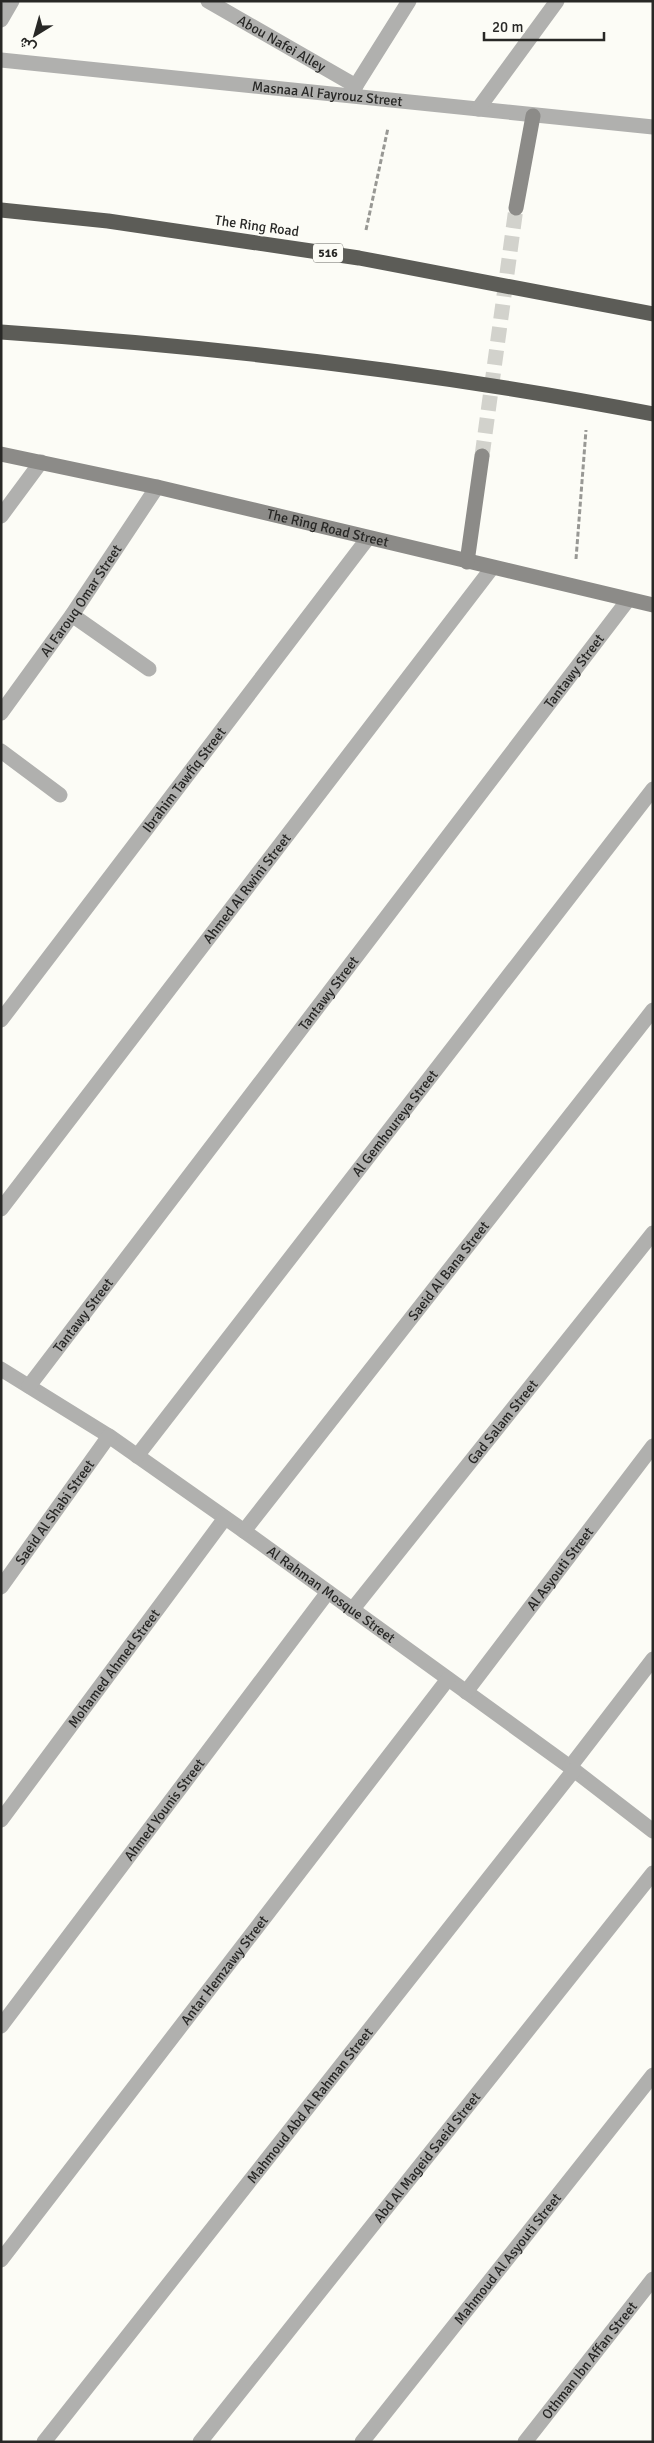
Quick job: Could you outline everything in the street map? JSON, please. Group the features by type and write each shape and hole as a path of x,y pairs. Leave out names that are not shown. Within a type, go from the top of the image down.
{"highway":[{"name":"The Ring Road","path":"1,210 108,221 360,258 653,314"},
{"path":"1,332 237,353 413,375 653,414"}],"street":[{"path":"1,20 12,1"},
{"name":"Abou Nafei Alley","path":"208,1 353,91"},
{"path":"353,91 410,1"},
{"path":"478,109 557,1"},
{"name":"Masnaa Al Fayrouz Street","path":"1,60 353,91 533,116 653,126"},
{"path":"516,208 533,116"},
{"name":"The Ring Road Street","path":"1,454 157,487 653,605"},
{"path":"467,562 482,456"},
{"path":"1,516 42,462"},
{"name":"Al Farouq Omar Street","path":"1,713 72,615 157,487"},
{"name":"Ibrahim Tawfiq Street","path":"1,1020 368,538"},
{"name":"Ahmed Al Rwini Street","path":"1,1208 492,568"},
{"name":"Tantawy Street","path":"29,1386 628,600"},
{"path":"72,615 149,669"},
{"path":"1,751 60,795"},
{"name":"Al Gemhoureya Street","path":"137,1456 653,789"},
{"name":"Saeid Al Bana Street","path":"244,1531 653,1010"},
{"name":"Gad Salam Street","path":"352,1610 653,1233"},
{"name":"Al Rahman Mosque Street","path":"1,1368 109,1436 244,1531 572,1768 653,1832"},
{"name":"Saeid Al Shabi Street","path":"1,1588 109,1436"},
{"name":"Al Asyouti Street","path":"466,1692 653,1446"},
{"name":"Mohamed Ahmed Street","path":"1,1820 225,1518"},
{"name":"Ahmed Younis Street","path":"1,2026 328,1592"},
{"name":"Mahmoud Abd Al Rahman Street","path":"44,2442 572,1768 653,1659"},
{"name":"Antar Hemzawy Street","path":"1,2260 448,1679"},
{"name":"Abd Al Mageid Saeid Street","path":"200,2442 653,1873"},
{"name":"Mahmoud Al Asyouti Street","path":"362,2442 653,2075"},
{"name":"Othman Ibn Affan Street","path":"525,2442 653,2279"}],"path":[{"path":"360,258 381,159"},
{"path":"579,529 588,402"}],"tunnel":[{"path":"482,456 516,208"}]}
